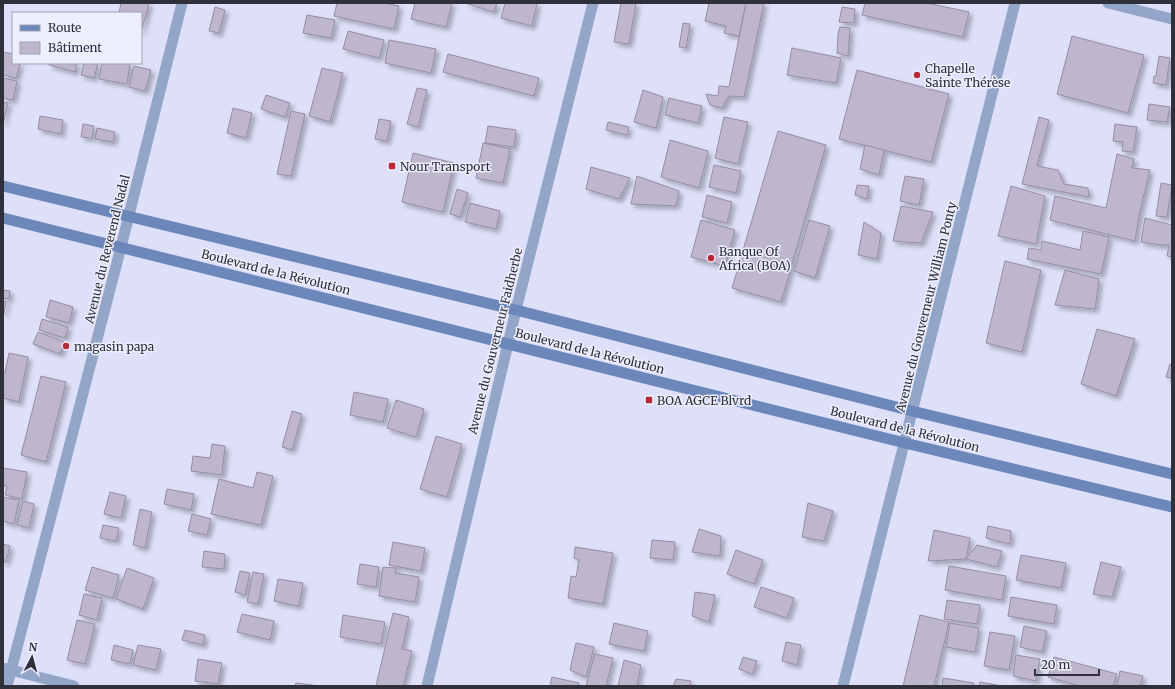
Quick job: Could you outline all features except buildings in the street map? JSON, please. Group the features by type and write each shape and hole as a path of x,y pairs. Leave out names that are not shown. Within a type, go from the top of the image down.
{"main road":[{"name":"Boulevard de la Révolution","path":"3,186 516,310 912,411 1172,474"},
{"name":"Boulevard de la Révolution","path":"3,218 1172,507"}],"street":[{"name":"Avenue du Reverend Nadal","path":"7,686 7,669 129,217 182,3"},
{"name":"Avenue du Gouverneur Faidherbe","path":"427,686 516,310 593,3"},
{"name":"Avenue du Gouverneur William Ponty","path":"843,686 1015,3"},
{"path":"1108,3 1172,19"},
{"path":"7,669 74,686"}],"place":[{"name":"Chapelle Sainte Thérèse","path":"917,75"},
{"name":"Nour Transport","path":"392,166"},
{"name":"Banque Of Africa (BOA)","path":"711,258"},
{"name":"magasin papa","path":"66,346"},
{"name":"BOA AGCE Blvrd","path":"649,400"}]}
